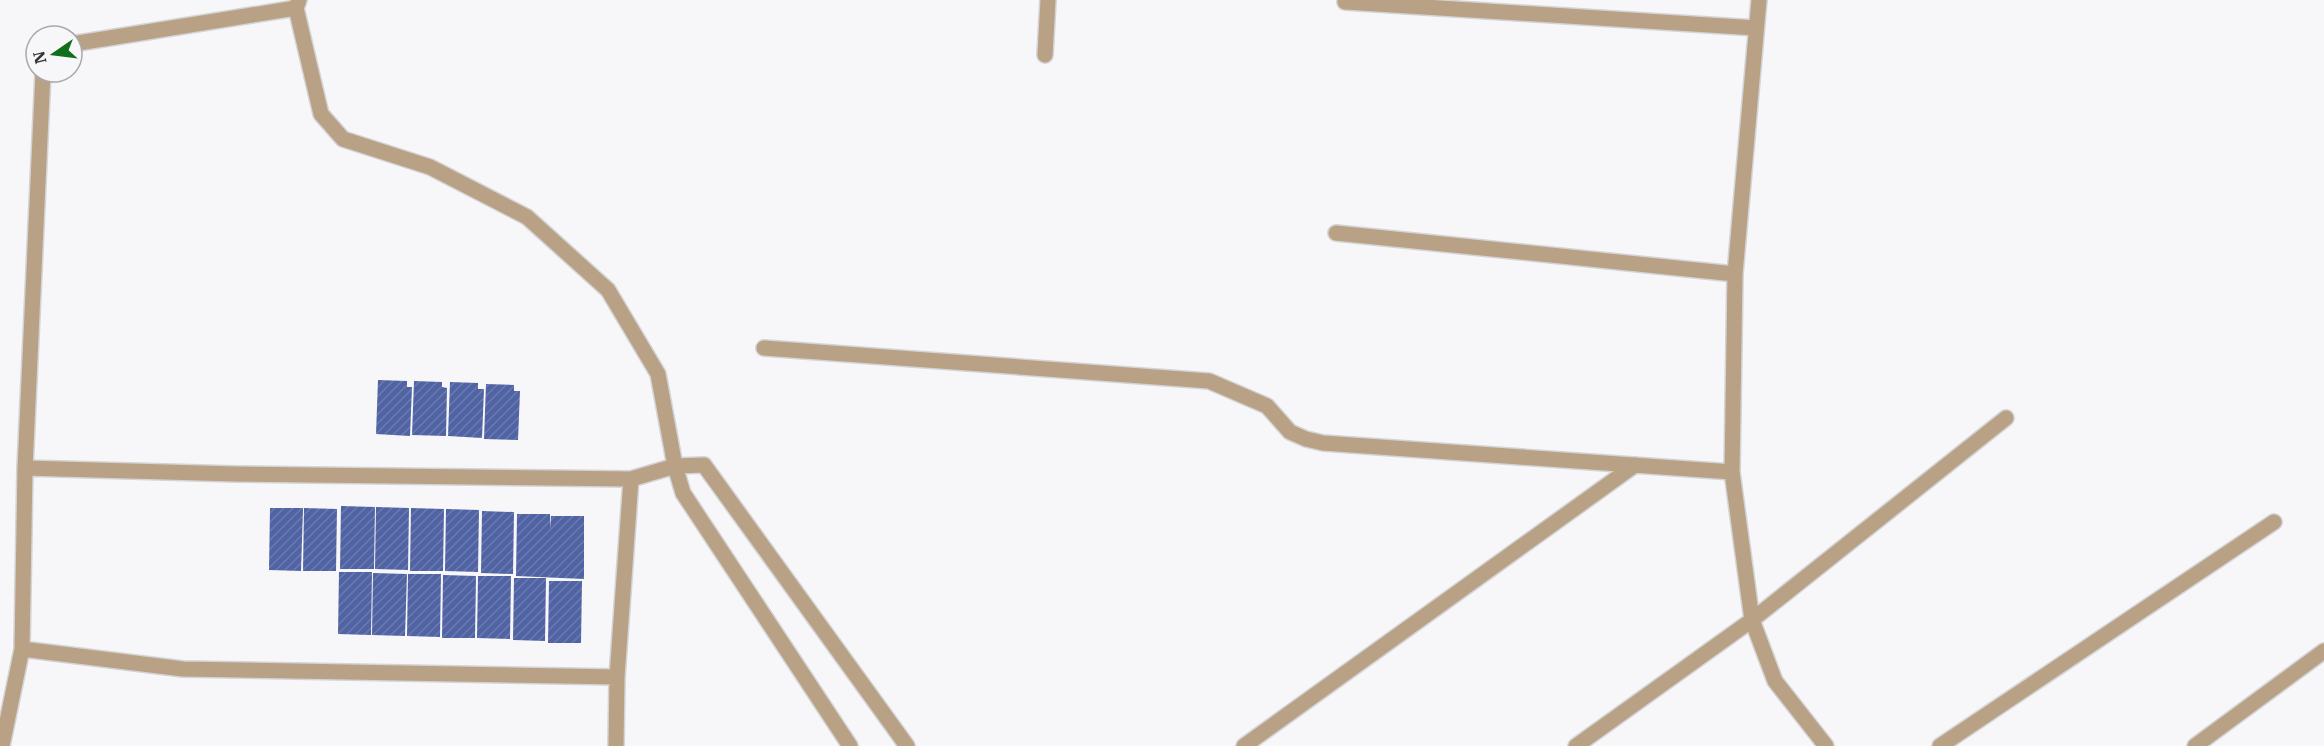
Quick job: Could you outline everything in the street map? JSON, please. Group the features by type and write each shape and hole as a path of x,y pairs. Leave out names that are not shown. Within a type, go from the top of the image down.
{"street":[{"path":"1045,55 1048,0"},
{"path":"1759,0 1735,274 1732,472 1752,620 1775,681 1826,746"},
{"path":"1345,3 1756,28"},
{"path":"84,42 297,4 321,114 343,140 430,167 527,217 608,290 658,374 675,466 683,493 850,746"},
{"path":"2,746 22,649 25,468 41,84"},
{"path":"1336,233 1735,274"},
{"path":"764,348 1209,381 1268,406 1290,432 1323,443 1732,472"},
{"path":"1576,746 1752,620 2006,418"},
{"path":"25,468 236,474 631,479 675,466 704,465 907,746"},
{"path":"1244,746 1635,465"},
{"path":"616,746 616,677 631,479"},
{"path":"1941,746 2274,522"},
{"path":"22,649 183,669 616,677"},
{"path":"2194,746 2324,651"}],"building":[{"path":"378,380 407,381 407,387 412,387 410,436 376,434"},
{"path":"414,381 442,382 442,387 447,388 446,436 412,435"},
{"path":"450,382 478,383 478,389 484,389 482,438 448,436"},
{"path":"486,384 514,385 514,391 520,391 518,440 484,439"},
{"path":"341,506 375,507 374,569 340,569"},
{"path":"376,507 409,508 408,570 375,569"},
{"path":"270,508 303,508 301,571 269,570"},
{"path":"304,508 337,509 336,571 303,571"},
{"path":"411,508 444,509 443,571 410,571"},
{"path":"446,509 479,510 478,572 445,571"},
{"path":"482,511 514,512 513,574 481,573"},
{"path":"517,514 550,514 550,529 551,516 584,516 584,579 516,576"},
{"path":"339,572 372,572 371,635 338,634"},
{"path":"373,573 407,574 405,636 372,635"},
{"path":"408,574 441,574 440,637 407,636"},
{"path":"443,575 476,576 475,638 442,638"},
{"path":"478,576 511,576 510,639 477,638"},
{"path":"514,578 546,578 545,641 513,640"},
{"path":"549,581 582,581 581,643 548,643"}]}
